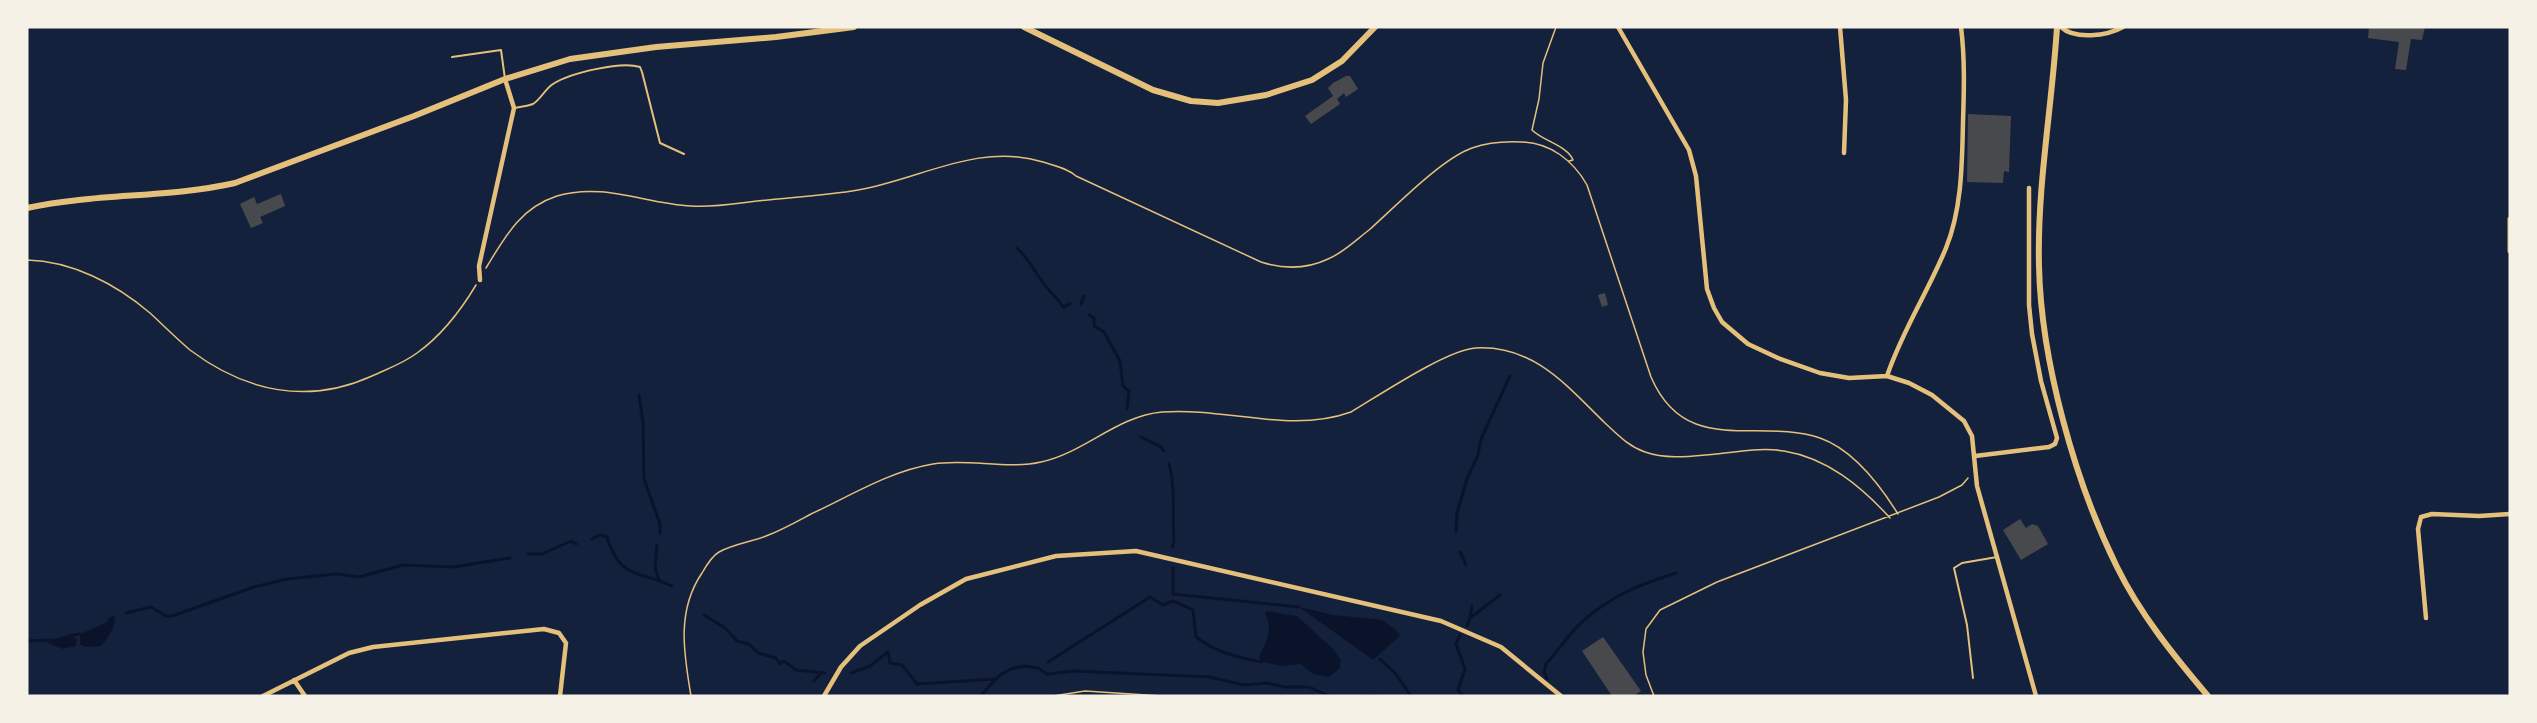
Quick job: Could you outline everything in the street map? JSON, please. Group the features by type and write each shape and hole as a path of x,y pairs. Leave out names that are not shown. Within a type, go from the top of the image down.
{"main road":[{"path":"27,208 114,196 217,187 235,183 405,120 505,79 570,59 601,53 776,37 854,27"},
{"path":"1024,27 1152,90 1191,101 1218,103 1266,95 1312,80 1342,61 1375,27"},
{"path":"2059,27 2039,215 2041,309 2050,367 2083,486 2117,568 2169,651 2208,696"}],"street":[{"path":"1618,27 1690,156 1696,176 1707,289 1722,322 1748,344 1820,373 1849,378 1887,376 1923,389 1957,413 1972,436 1976,456 1977,486 2036,696"},
{"path":"1840,27 1846,100 1845,153"},
{"path":"1887,376 1908,324 1946,248 1957,208 1962,165 1965,57 1961,27"},
{"path":"2059,27 2073,35 2105,33 2123,27"},
{"path":"480,279 478,266 514,108 505,79"},
{"path":"1976,456 2049,447 2055,444 2056,438 2032,334 2029,305 2029,188"},
{"path":"2510,219 2510,251"},
{"path":"2426,618 2418,529 2421,517 2432,514 2479,516 2510,514"},
{"path":"824,696 841,667 860,646 900,618 966,579 1056,556 1136,551 1441,621 1501,647 1561,696"},
{"path":"263,696 349,653 373,647 544,629 559,633 566,643 560,696"},
{"path":"294,680 305,696"}],"lane":[{"path":"452,57 501,50 505,79"},
{"path":"514,108 533,104 546,88 556,82 604,67 633,64 640,67 642,72 660,142 684,154"},
{"path":"1973,678 1967,625 1954,568 1962,563 1997,557"}],"path":[{"path":"1556,27 1542,63 1539,99 1532,130 1539,137 1564,148 1573,160 1569,161"},
{"path":"27,260 74,269 110,285 147,311 190,349 225,373 260,386 292,392 332,391 416,355 443,330 480,279 509,229 525,213 540,203 573,192 611,192 671,204 714,206 858,190 972,158 1011,155 1070,170 1076,176 1261,262 1274,266 1297,267 1330,259 1353,243 1433,173 1470,148 1497,142 1535,143 1569,161 1579,171 1594,202 1651,377 1657,391 1667,404 1689,421 1711,430 1784,433 1821,438 1840,448 1853,459 1877,485 1898,514"},
{"path":"691,696 683,648 683,627 690,597 698,578 718,553 767,536 906,471 949,463 1027,465 1046,461 1067,454 1122,424 1144,416 1175,412 1305,422 1338,417 1351,412 1446,357 1476,348 1509,352 1530,358 1546,367 1623,440 1635,448 1656,456 1674,458 1762,450 1793,453 1838,471 1890,518"},
{"path":"1654,696 1646,675 1643,652 1646,629 1660,610 1717,582 1831,537 1890,518 1954,490 1975,471"},
{"path":"1053,696 1084,691 1162,696"}],"water":[{"path":"1299,607 1333,615 1382,620 1395,629 1400,636 1373,660"},
{"path":"1267,611 1297,616 1333,649 1341,661 1339,669 1329,677 1313,674 1301,664 1283,666 1261,662 1259,657 1269,630 1265,614"},
{"path":"115,620 112,631 101,646 85,647 80,644 80,634"},
{"path":"72,634 77,640 75,646 63,649 48,643 50,640"}],"building":[{"path":"2369,27 2425,27 2422,40 2411,39 2406,70 2395,69 2399,42 2368,38"},
{"path":"1346,76 1350,76 1358,89 1346,97 1344,93 1337,99 1340,104 1311,124 1305,116 1333,96 1328,88"},
{"path":"1968,114 2011,116 2009,172 2004,171 2003,183 1967,182"},
{"path":"281,194 285,206 260,217 263,223 251,228 240,204 254,197 257,204"},
{"path":"1605,293 1608,305 1602,307 1598,295"},
{"path":"2020,519 2026,528 2032,524 2038,526 2048,544 2021,560 2003,530"},
{"path":"1603,637 1641,691 1633,696 1612,696 1582,651"}],"waterway":[{"path":"1017,248 1063,307 1070,304"},
{"path":"1081,304 1084,296"},
{"path":"1089,315 1094,318 1094,326 1104,332 1120,361 1123,386 1129,391 1127,409"},
{"path":"1456,531 1457,513 1467,479 1478,455 1481,439 1510,376"},
{"path":"639,395 643,423 644,479 660,524 660,533"},
{"path":"1141,437 1161,447 1164,451"},
{"path":"1169,464 1173,493 1174,542 1172,547"},
{"path":"592,539 600,535 607,537 612,551 624,567 672,586"},
{"path":"528,554 542,554 571,541 576,544"},
{"path":"657,545 655,568 659,580"},
{"path":"1460,552 1466,565"},
{"path":"126,613 151,607 166,616 172,616 254,587 287,579 336,574 359,577 403,565 453,567 510,558"},
{"path":"1173,568 1173,594 1299,607"},
{"path":"1547,679 1544,672 1546,664 1583,621 1627,591 1676,573"},
{"path":"1467,626 1470,618 1500,595"},
{"path":"1048,662 1150,597 1163,605 1173,601 1193,610 1196,637 1211,647 1261,662"},
{"path":"1470,618 1472,606"},
{"path":"704,615 725,628 737,641 749,644 758,653 776,658 780,664 784,661 796,670 825,673"},
{"path":"112,620 109,620 114,617"},
{"path":"73,635 80,634"},
{"path":"1460,635 1456,644 1465,669 1458,690 1463,696"},
{"path":"27,641 50,640"},
{"path":"851,673 870,666 888,652 890,663 902,665 917,684 995,679"},
{"path":"1380,659 1395,673 1411,696"},
{"path":"980,696 1000,675 1024,666 1038,668 1047,674 1074,671 1210,677 1244,685 1267,683 1285,687 1309,687 1329,696"},
{"path":"814,681 821,673"},
{"path":"1364,696 1378,696"}]}
